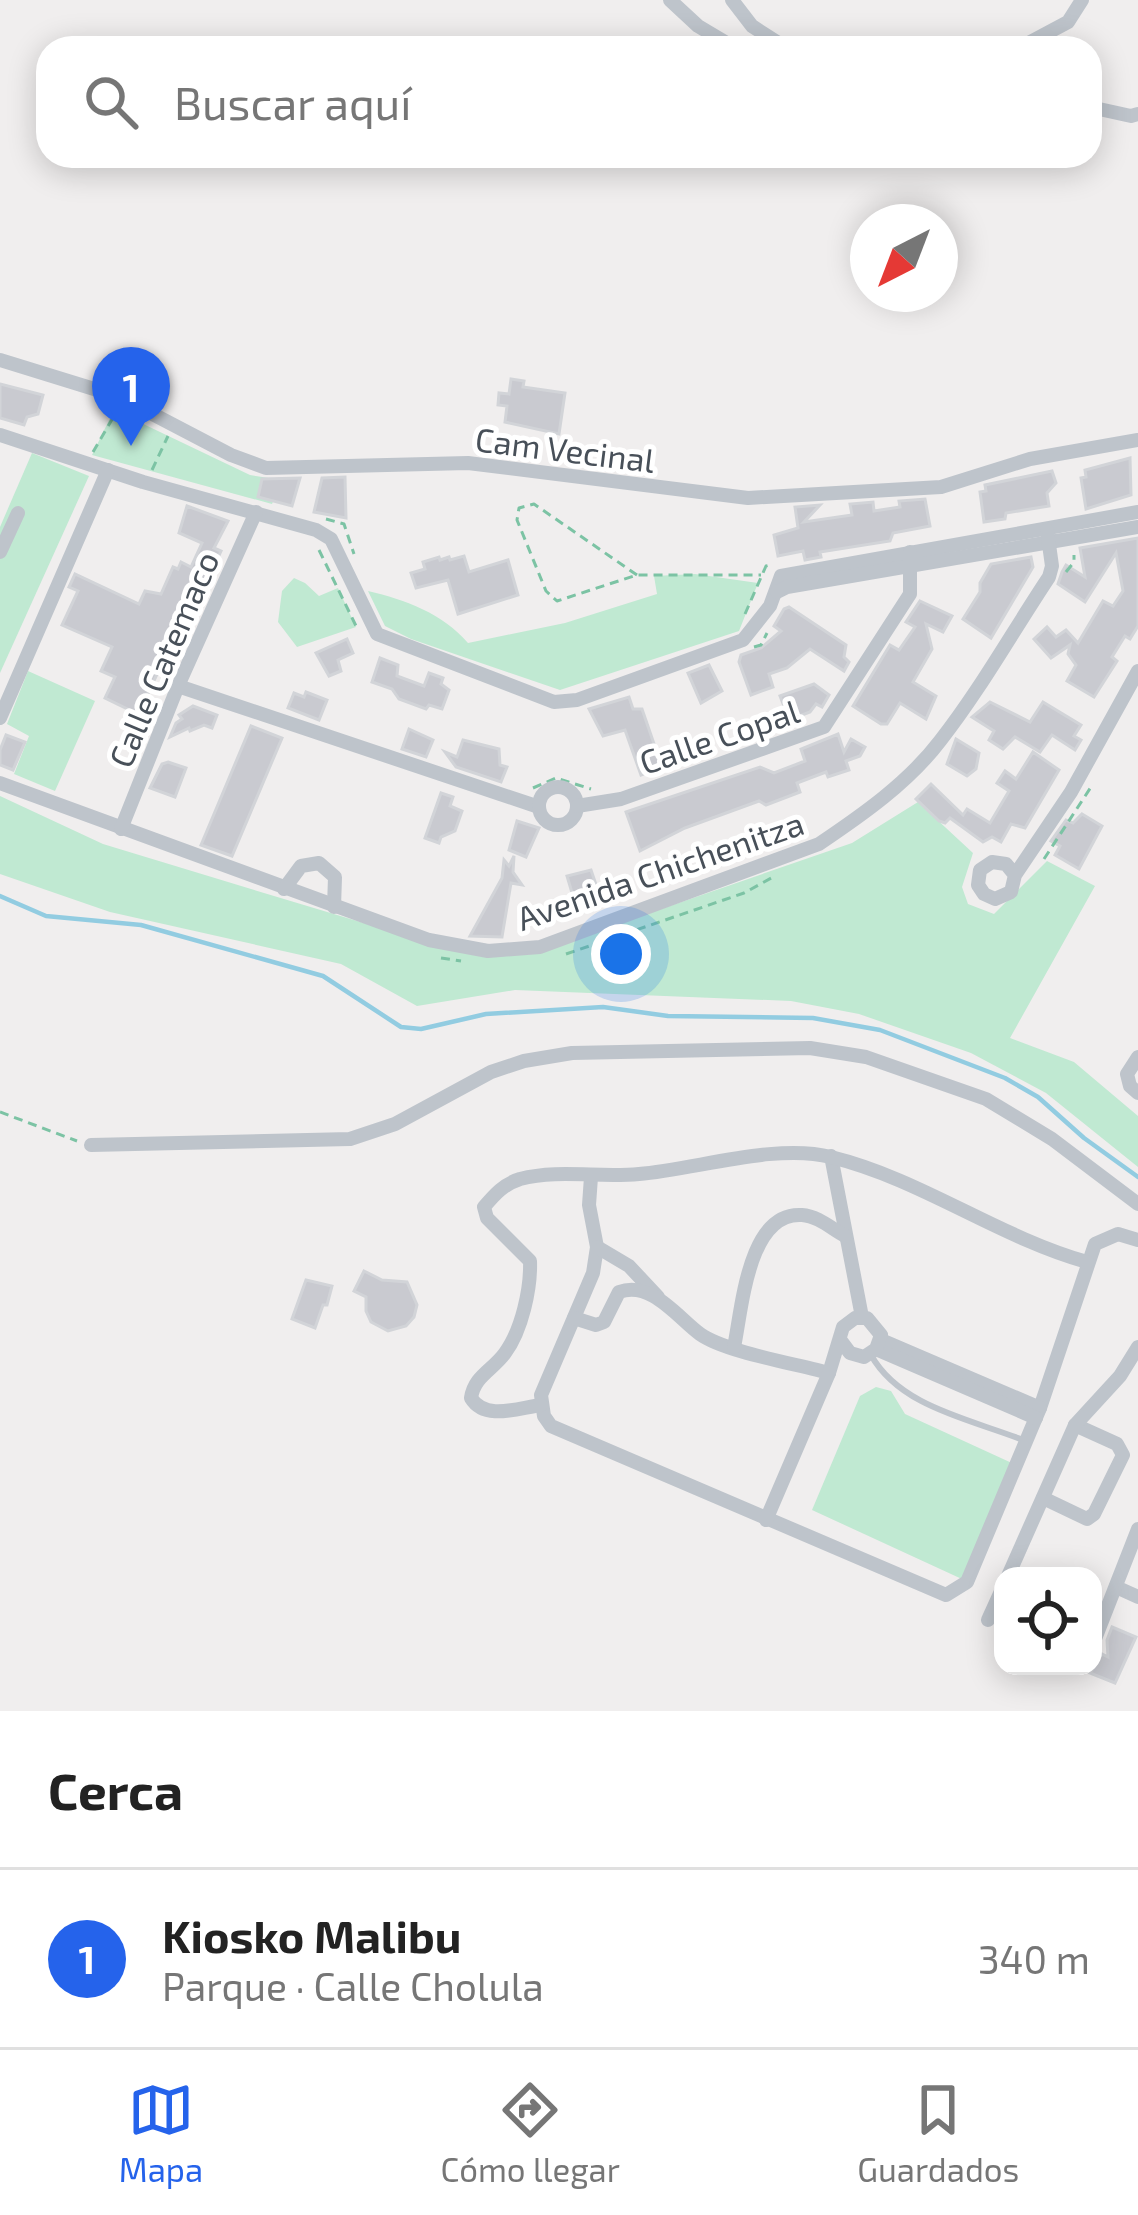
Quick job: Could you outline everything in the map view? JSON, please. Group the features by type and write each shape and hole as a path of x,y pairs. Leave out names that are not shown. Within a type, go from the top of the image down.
{"street":[{"path":"670,0 715,36"},
{"path":"732,0 752,26 767,36"},
{"path":"1042,36 1069,22 1082,0"},
{"path":"1102,110 1131,116 1138,113"},
{"name":"Cam Vecinal","path":"0,359 120,397 231,455 266,468 468,464 748,498 941,487 1030,459 1138,440"},
{"path":"0,435 316,530 331,539 371,628 386,640 554,702 577,700 743,640 752,634 783,570 911,559"},
{"path":"0,718 107,465"},
{"name":"Calle Catemaco","path":"121,829 174,679 256,512"},
{"path":"1048,537 1138,512"},
{"path":"0,553 18,513"},
{"path":"776,592 911,559 1138,527"},
{"name":"Avenida Chichenitza","path":"0,783 446,944 488,951 527,949 819,844 892,789 941,740 1049,577 1048,537"},
{"name":"Calle Copal","path":"577,806 621,799 824,727 910,594 911,559"},
{"path":"1015,875 1062,806 1138,670"},
{"path":"174,679 539,807"},
{"path":"558,787 573,794 577,806 573,818 557,824 543,817 539,807 542,795 558,787"},
{"path":"284,889 301,866 320,863 335,877 334,907"},
{"path":"91,1145 350,1138 394,1124 491,1072 524,1061 572,1053 810,1048 866,1057 986,1099 1052,1139 1138,1204"},
{"path":"1138,1057 1127,1075 1138,1093"},
{"path":"541,1405 488,1412 471,1398 474,1384 508,1349 530,1278 530,1261 487,1218 484,1207 498,1190 516,1180 565,1173 591,1178 793,1154 831,1156 1044,1250 1087,1262"},
{"path":"831,1156 862,1317"},
{"path":"591,1178 589,1205 597,1247 593,1273 542,1395 544,1416 559,1432 935,1593 956,1592 967,1582 1038,1413 1095,1244 1128,1234 1138,1240"},
{"path":"734,1347 751,1260 768,1229 777,1221 803,1215 845,1236"},
{"path":"597,1247 629,1266 704,1337 830,1373"},
{"path":"574,1318 604,1322 622,1289 658,1297"},
{"path":"766,1520 830,1373 843,1327 862,1317"},
{"path":"862,1317 876,1324 876,1348"},
{"path":"842,1342 856,1356 876,1348 1038,1413"},
{"path":"1012,1567 1076,1425 1138,1348"},
{"path":"1042,1498 1087,1519 1094,1514 1123,1455 1117,1444 1076,1425"},
{"path":"1102,1621 1138,1528"},
{"path":"1118,1581 1138,1582"},
{"path":"1118,1581 1138,1597"},
{"path":"988,1620 994,1607"}],"lane":[{"path":"876,1348 902,1393 1026,1441"}],"path":[{"path":"107,465 92,455 115,410 133,419"},
{"path":"152,472 170,437"},
{"path":"136,467 167,476"},
{"path":"637,575 534,504 519,508 517,520 550,598 562,602 637,575 761,575"},
{"path":"310,515 344,524 360,569"},
{"path":"314,540 356,627"},
{"path":"1058,584 1074,562 1073,546"},
{"path":"745,615 766,566 783,570"},
{"path":"749,649 761,645 773,624"},
{"path":"174,679 189,625"},
{"path":"742,740 813,716"},
{"path":"524,796 538,783 556,778 604,791"},
{"path":"549,959 744,893 783,871"},
{"path":"430,953 452,962 472,961"},
{"path":"0,1112 91,1145"}],"green space":[{"path":"114,410 250,475 282,480 272,504 92,455"},
{"path":"32,453 89,476 0,673 0,527"},
{"path":"695,574 758,583 739,631 560,690 385,626 368,591 422,609 447,623 468,643 565,623 657,594 654,576"},
{"path":"294,578 319,596 338,588 356,627 297,647 278,622 282,591"},
{"path":"28,671 95,701 55,791 14,774 29,736 7,724"},
{"path":"0,796 103,844 274,896 447,948 528,955 852,843 918,802 973,853 962,887 968,904 994,914 1047,861 1095,886 1010,1038 1074,1062 1138,1116 1138,1167 1046,1093 971,1053 859,1014 791,1001 515,990 417,1006 341,964 110,912 0,874"},
{"path":"876,1387 891,1391 905,1414 1014,1464 964,1580 812,1510 860,1396"}],"building":[{"path":"511,379 524,381 523,387 565,393 559,434 505,422 507,406 498,405 499,393 509,394"},
{"path":"0,384 43,395 38,414 27,417 24,425 0,418"},
{"path":"1130,458 1131,495 1086,509 1081,478 1086,477 1085,470"},
{"path":"1052,471 1056,483 1047,493 1049,506 984,522 980,492 986,491 985,485"},
{"path":"345,477 346,518 314,512 322,478"},
{"path":"300,478 292,506 258,497 262,479"},
{"path":"925,499 930,526 893,533 890,541 820,552 821,557 805,560 803,551 778,556 774,535 798,528 795,507 820,505 804,522 852,515 850,504 873,502 874,511 900,507 899,501"},
{"path":"187,506 228,521 214,548 221,551 210,575 143,704 151,706 146,718 105,698 115,677 101,671 112,647 62,625 78,591 69,587 75,574 139,604 145,591 161,594 173,567 178,569 181,562 191,567 202,543 179,533"},
{"path":"1138,538 1138,626 1130,639 1125,636 1112,657 1117,661 1094,697 1067,681 1076,665 1068,654 1070,645 1051,658 1034,639 1047,627 1056,637 1066,630 1078,643 1103,601 1113,606 1123,591 1116,553 1085,602 1058,584 1066,565 1085,577 1080,548"},
{"path":"464,556 469,572 508,560 518,595 458,614 448,580 416,588 411,573 425,569 423,562"},
{"path":"1031,557 1033,567 991,638 963,619 991,564"},
{"path":"920,601 952,616 943,632 926,624 932,649 913,682 936,696 926,719 900,703 887,724 881,724 853,706 890,645 899,650 915,627 906,622"},
{"path":"789,607 846,645 844,657 849,662 844,671 810,649 787,668 769,674 773,687 751,695 739,662 741,655 761,648 781,631 774,626"},
{"path":"347,639 353,653 338,660 341,671 329,676 316,653"},
{"path":"380,658 398,665 397,676 424,686 429,673 443,678 441,684 449,690 442,709 429,705 426,709 399,699 392,689 372,682"},
{"path":"709,665 722,691 701,703 688,673"},
{"path":"814,684 829,695 822,707 816,704 797,717 794,712 787,714 780,696"},
{"path":"306,692 327,700 319,720 288,708 294,693 304,697"},
{"path":"629,697 633,709 642,709 662,767 641,775 625,730 603,736 589,709"},
{"path":"990,702 1030,722 1043,702 1081,725 1074,736 1081,740 1075,750 1052,735 1040,752 1015,737 1003,749 989,740 994,731 972,717"},
{"path":"193,706 217,715 212,728 189,728 170,737 182,719 179,715"},
{"path":"251,726 282,738 232,856 201,845"},
{"path":"409,729 433,740 426,757 402,749"},
{"path":"838,734 844,752 851,739 865,747 860,756 846,761 849,770 828,777 826,772 797,783 800,792 766,805 759,801 685,828 640,851 626,812 760,767 774,773 805,761 801,749"},
{"path":"6,735 25,742 13,770 0,765"},
{"path":"956,739 979,753 976,769 967,776 947,764"},
{"path":"463,740 499,749 500,765 507,767 501,782 456,767 445,752 457,757"},
{"path":"1033,752 1059,770 1025,828 1011,824 1001,842 992,837 983,842 950,818 939,821 916,799 931,784 963,815 967,809 990,823 1009,791 997,783 1005,771 1016,779"},
{"path":"162,764 186,768 175,797 150,788"},
{"path":"441,793 453,797 450,806 462,811 455,831 439,843 425,838"},
{"path":"1082,814 1102,826 1079,869 1055,855 1060,846 1051,841 1066,820 1073,823"},
{"path":"517,821 539,828 526,857 509,850"},
{"path":"514,856 513,872 522,885 511,883 502,937 470,936 502,878 504,860 509,866"},
{"path":"591,870 603,905 585,911 582,904 576,906 567,876"},
{"path":"364,1271 382,1280 407,1282 417,1305 406,1326 388,1331 371,1322 366,1297 354,1291"},
{"path":"306,1280 332,1286 315,1328 292,1319"},
{"path":"1112,1627 1136,1637 1115,1683 1095,1675 1102,1675"}],"waterway":[{"path":"0,896 46,916 141,925 323,976 401,1027 421,1029 486,1014 603,1007 668,1016 813,1018 880,1030 1005,1078 1038,1097 1138,1177"}],"place":[{"name":"Kiosko Malibu","path":"131,446"}]}
